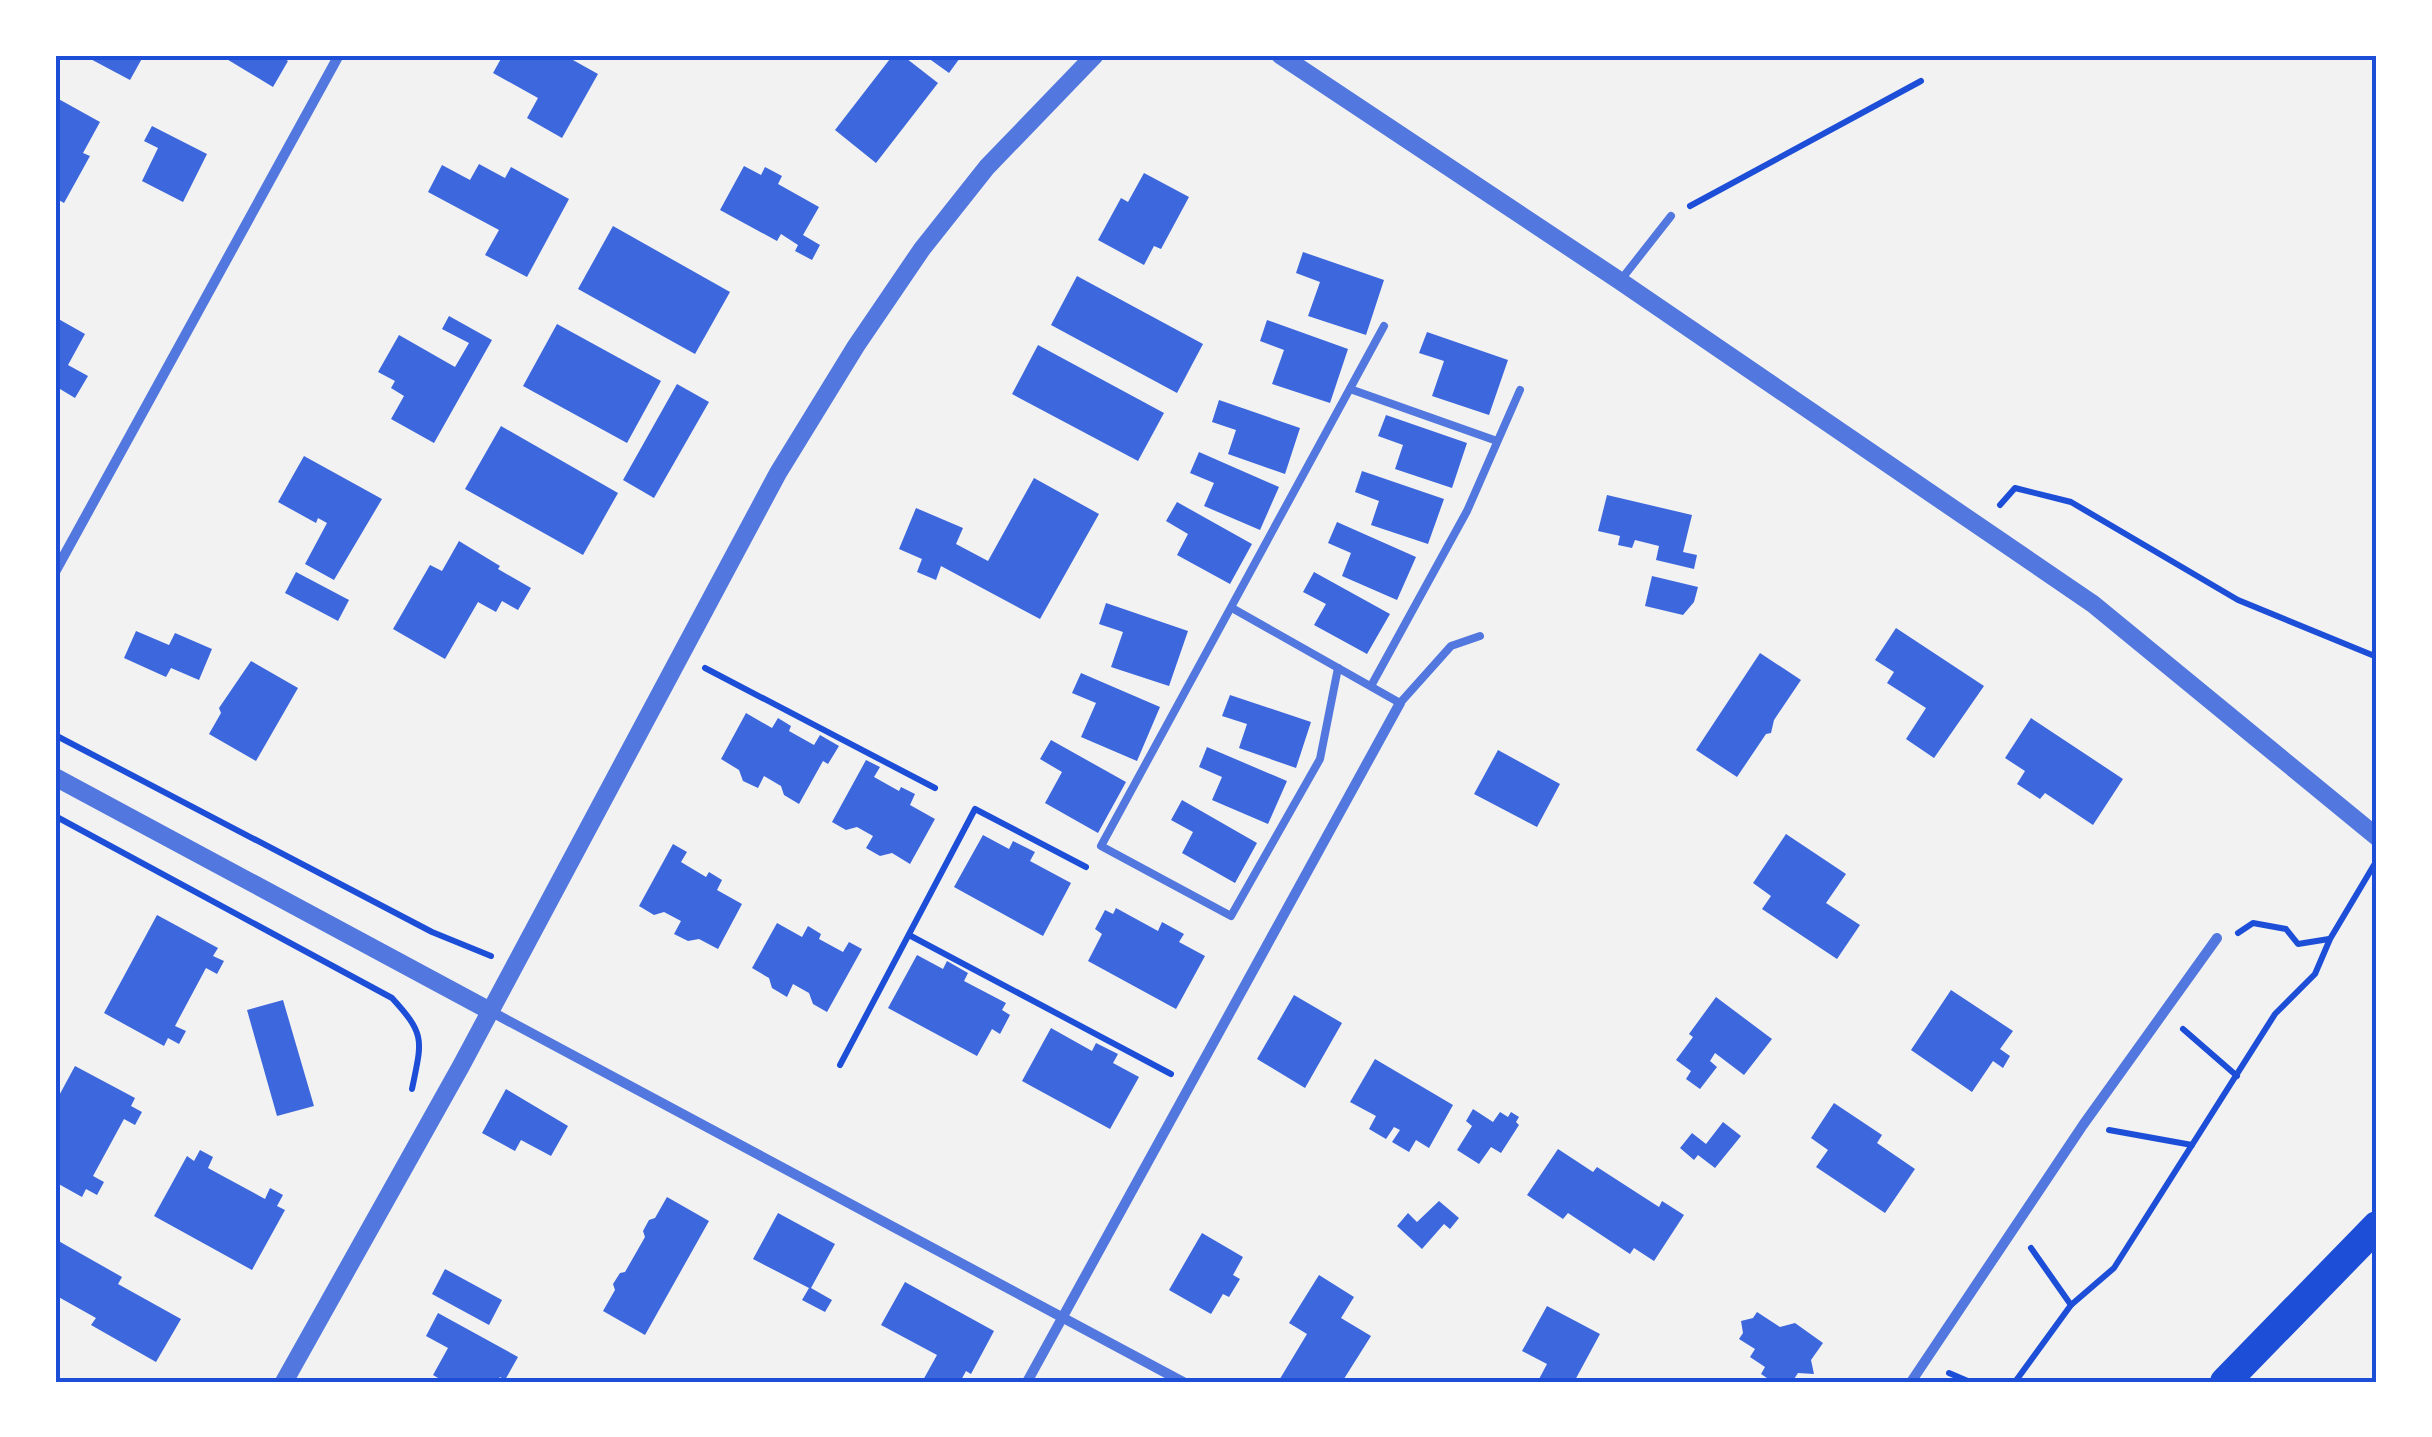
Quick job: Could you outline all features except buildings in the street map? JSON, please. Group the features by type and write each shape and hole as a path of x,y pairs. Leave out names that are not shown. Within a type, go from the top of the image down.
{"highway":[{"path":"2225,1382 2377,1226"}],"street":[{"path":"55,572 338,55"},
{"path":"284,1382 490,1012 778,474 856,346 922,249 987,167 1096,55"},
{"path":"1280,55 2093,604 2377,837"},
{"path":"1027,1382 1400,702"},
{"path":"55,777 1183,1382"},
{"path":"1911,1382 2084,1125 2217,938"}],"lane":[{"path":"1620,281 1671,216"},
{"path":"1338,668 1320,759 1231,916 1101,846 1384,326"},
{"path":"1350,389 1498,441"},
{"path":"1371,686 1467,511 1520,390"},
{"path":"1232,608 1400,702 1452,646 1480,636"}],"path":[{"path":"1671,216 1920,81"},
{"path":"1980,528 2014,488 2071,502 2238,600 2377,656"},
{"path":"680,654 934,788"},
{"path":"55,736 432,932 514,966"},
{"path":"840,1065 976,809"},
{"path":"55,816 392,998 417,1025 420,1042"},
{"path":"2015,1382 2071,1305 2114,1268 2276,1014 2315,974 2330,939 2377,859"},
{"path":"2217,938 2236,934 2253,923 2286,929 2298,944 2330,939"},
{"path":"909,935 1190,1084"},
{"path":"2163,1012 2237,1076"},
{"path":"2084,1125 2192,1145"},
{"path":"2016,1226 2071,1305"}]}
